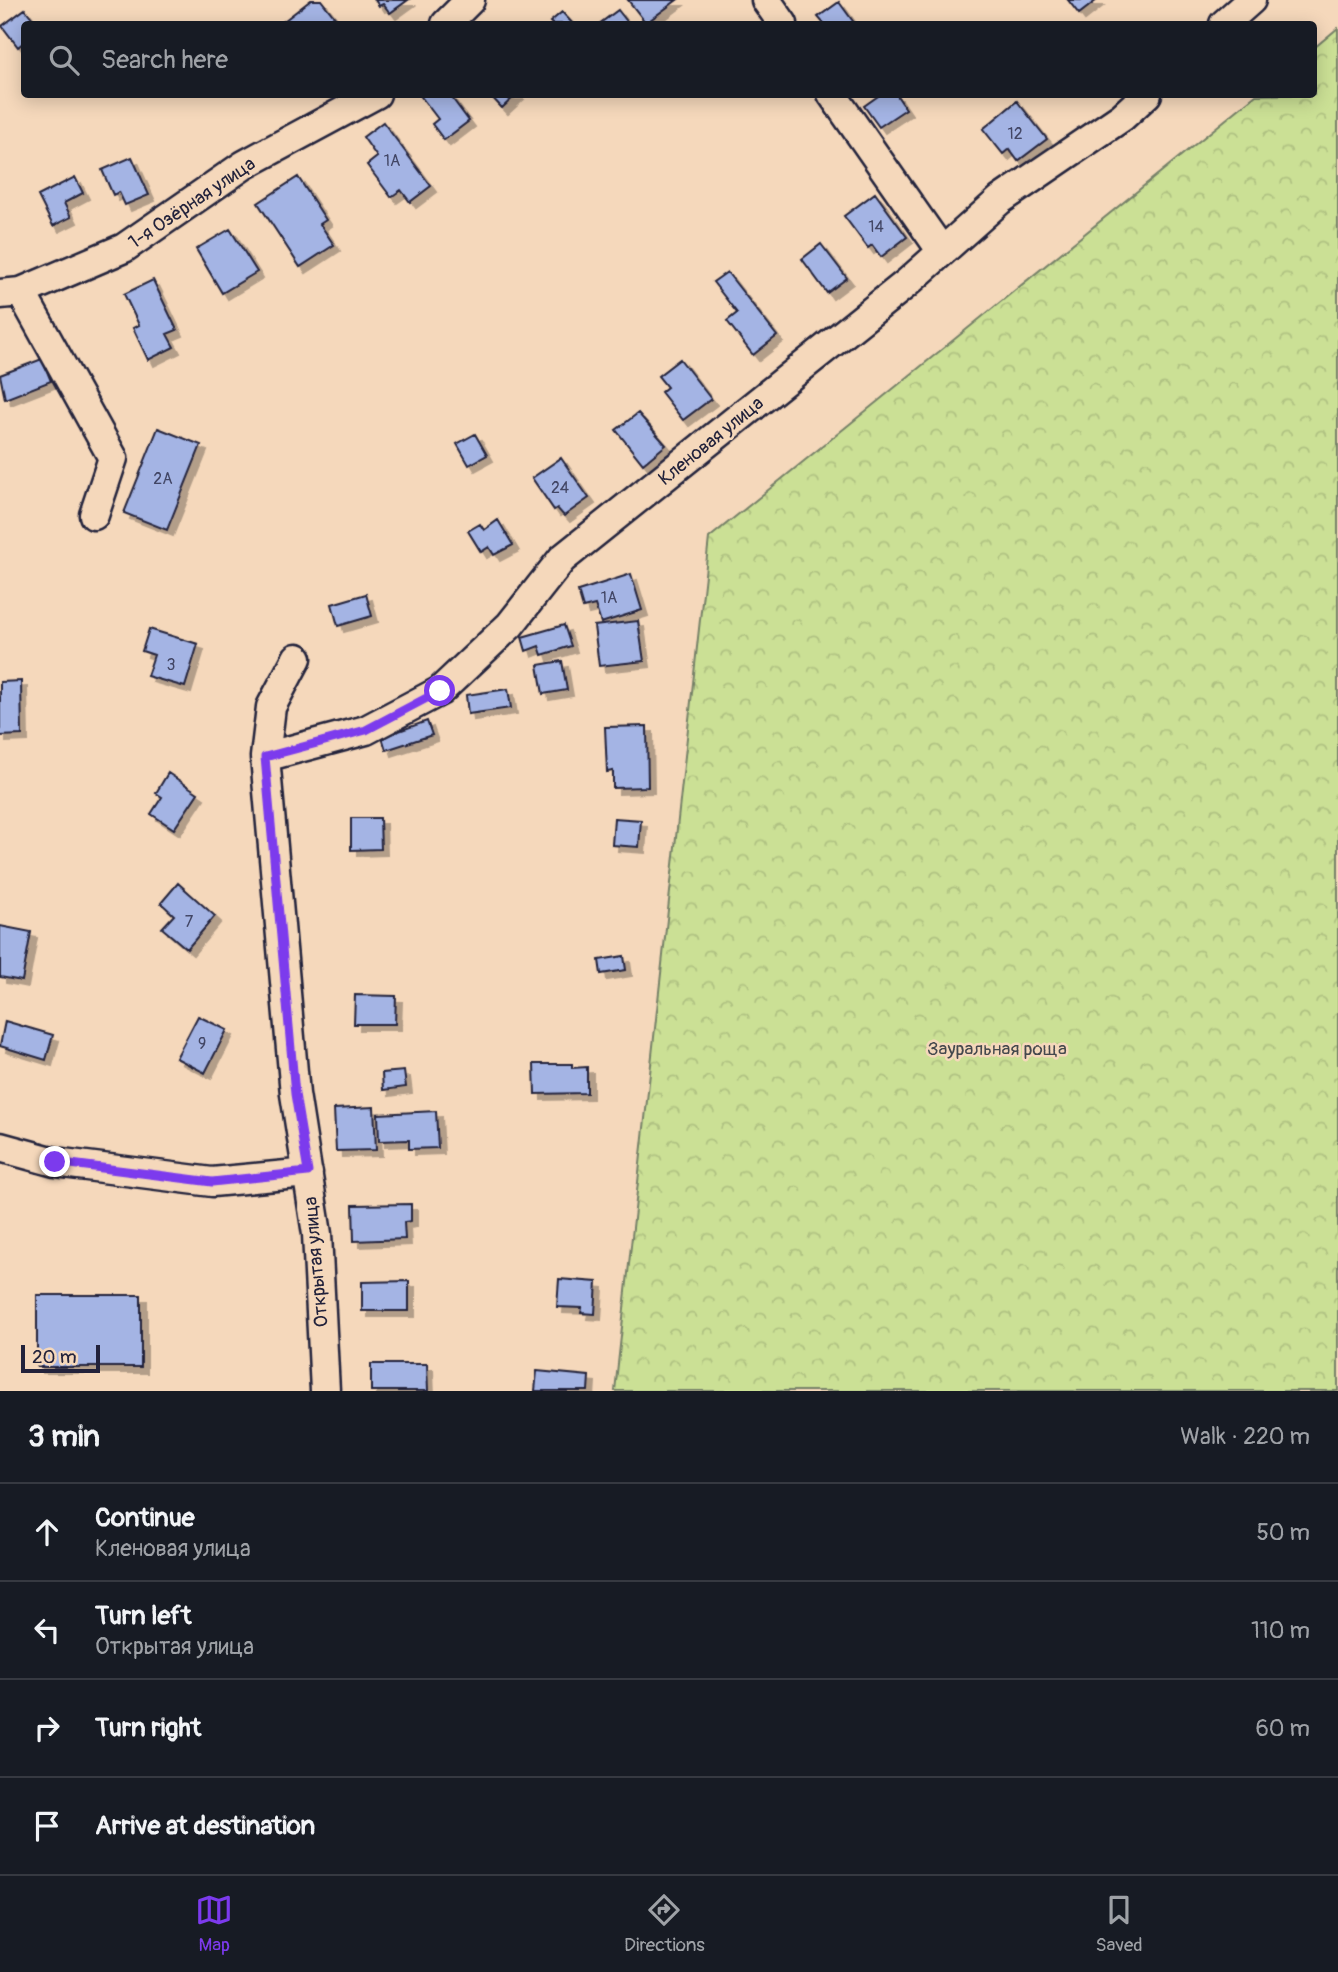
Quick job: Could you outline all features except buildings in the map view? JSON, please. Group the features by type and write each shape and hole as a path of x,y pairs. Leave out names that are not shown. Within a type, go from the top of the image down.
{"street":[{"path":"449,21 470,0"},
{"path":"1227,21 1251,0"},
{"name":"1-я Озёрная улица","path":"10,293 124,248 244,165 369,98"},
{"path":"835,98 941,250"},
{"name":"Кленовая улица","path":"265,757 366,730 440,691 510,625 562,559 907,283 1000,200 1122,117 1143,98"},
{"path":"10,293 113,458 94,515"},
{"name":"Открытая улица","path":"297,659 271,707 265,757 295,1094 317,1234 325,1391"},
{"path":"0,1147 55,1162 212,1182 308,1172"}],"green space":[{"name":"Зауральная роща","path":"1338,28 1338,1391 615,1391 709,538 1252,98 1317,98 1317,46"}],"route":[{"path":"55,1162 212,1182 308,1172 295,1094 265,757 366,730 440,691"}]}
